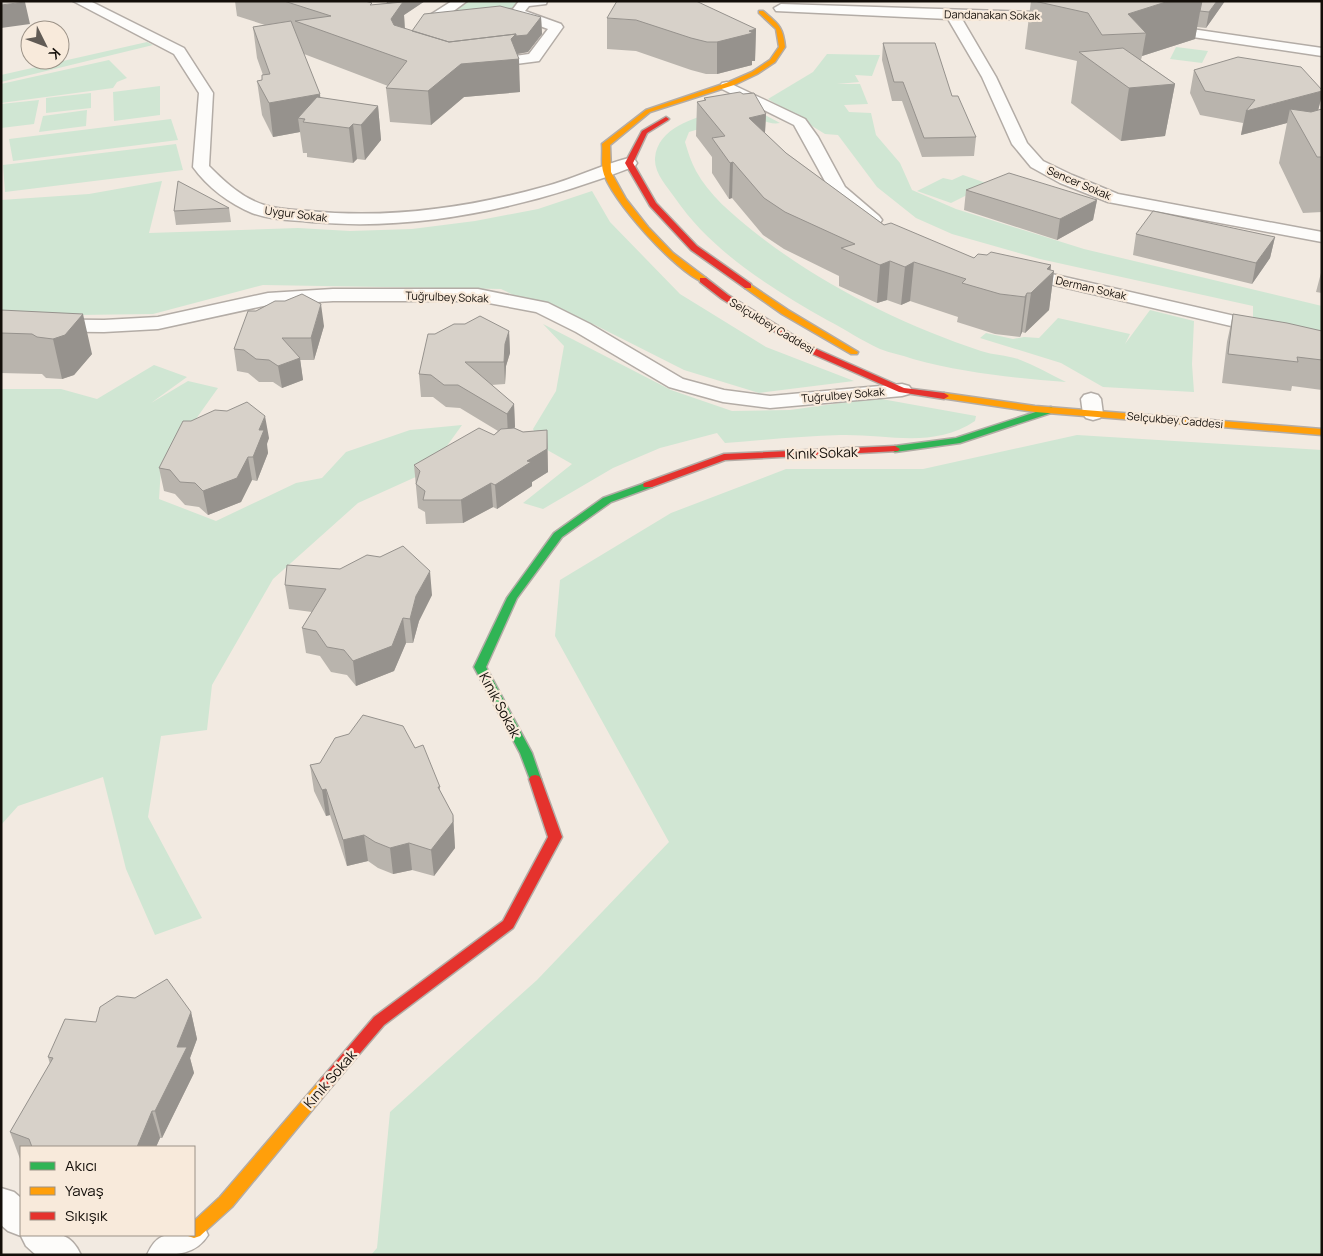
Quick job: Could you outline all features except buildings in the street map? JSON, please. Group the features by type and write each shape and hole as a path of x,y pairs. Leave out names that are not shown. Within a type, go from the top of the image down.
{"street":[{"name":"Uygur Sokak","path":"79,1 179,51 206,93 201,167 223,191 258,210 324,219 413,216 501,204 607,172 629,163"},
{"path":"419,26 461,1"},
{"path":"517,13 525,3 541,1"},
{"name":"Selçukbey Caddesi","path":"776,4 757,9 780,31 782,45 774,62 740,89 675,114 644,132 629,163 653,204 694,248 785,312 868,359"},
{"path":"776,4 792,21"},
{"name":"Dandanakan Sokak","path":"776,4 953,14 1079,18"},
{"path":"435,18 517,13 556,27 534,58 469,66"},
{"name":"Sencer Sokak","path":"953,14 989,78 1020,144 1037,164 1066,180 1114,198 1322,237"},
{"path":"1154,27 1322,52"},
{"name":"Selçukbey Caddesi","path":"740,89 649,110 606,144 607,172 623,200 645,229 670,254 724,298 811,350 902,390 1051,410 1093,402 1322,432"},
{"path":"740,89 800,122 838,190 875,221 892,230"},
{"name":"Derman Sokak","path":"1002,268 1280,332 1322,345"},
{"name":"Tuğrulbey Sokak","path":"1,325 104,326 158,323 268,299 333,295 478,296 541,307 583,328 676,383 722,396 770,402 902,390"},
{"name":"Kınık Sokak","path":"195,1230 226,1202 379,1021 508,924 555,837 526,753 480,667 512,598 558,535 607,500 724,457 889,450 957,441 1051,410"},
{"path":"1,1203 20,1219"},
{"path":"40,1236 64,1255"},
{"path":"165,1255 189,1236"}],"green space":[{"path":"461,1 541,1 525,3 517,13 435,18"},
{"path":"147,42 153,45 70,65 70,59"},
{"path":"1176,47 1208,51 1202,63 1170,59"},
{"path":"827,54 880,55 872,76 855,75 859,82 837,84 860,84 868,104 844,105 849,112 871,113 876,135 900,163 912,190 956,209 1084,249 1322,306 1322,337 1253,318 1253,306 1040,259 952,234 916,218 877,187 838,135 825,134 768,99 813,72"},
{"path":"109,60 127,78 117,82 113,88 1,103 1,84"},
{"path":"23,70 50,70 1,82 1,75"},
{"path":"160,86 160,115 114,121 113,92"},
{"path":"91,93 91,108 46,113 46,98"},
{"path":"39,100 34,124 1,128 1,104"},
{"path":"87,110 86,126 39,132 43,116"},
{"path":"718,110 765,115 780,123 756,120 722,123 689,132 685,142 694,168 707,188 729,211 753,231 833,285 891,315 981,351 1018,359 1066,382 1008,377 970,371 932,364 884,350 806,308 744,267 706,235 690,217 662,179 655,164 658,147 670,132 688,121"},
{"path":"171,119 178,140 13,161 9,139"},
{"path":"176,144 183,170 5,192 3,165"},
{"path":"963,175 989,184 951,203 917,191 943,178 952,180"},
{"path":"162,181 149,233 298,228 350,231 412,229 475,221 538,209 592,191 610,222 680,294 766,347 854,381 759,393 684,370 593,324 590,332 501,289 263,285 153,314 1,316 1,200 89,194"},
{"path":"1150,310 1194,321 1192,364 1194,392 1103,387 1061,363 980,338 986,333 1013,339 1024,337 1039,338 1058,318 1130,334 1125,344"},
{"path":"543,324 671,390 732,411 790,410 876,398 976,416 975,421 959,430 943,435 910,438 841,435 725,443 717,433 660,448 613,468 543,509 523,503 572,464 542,447 533,429 556,391 564,346"},
{"path":"154,365 187,377 151,403 188,381 218,388 161,468 159,499 216,521 296,483 322,478 346,452 410,430 462,425 429,471 358,503 273,579 212,685 207,730 161,736 148,817 202,918 155,935 126,869 103,777 18,806 1,825 1,389 61,389 97,399"},
{"path":"1077,435 1322,450 1322,1255 371,1255 377,1248 390,1112 537,980 669,842 555,636 560,580 671,513 786,469 923,469"}],"traffic: fast":[{"path":"895,449 957,441 1051,410"},
{"path":"535,779 526,753 480,667 512,598 558,535 607,500 648,485"}],"traffic: slow":[{"path":"703,280 670,255 645,229 623,200 607,172 606,144 648,111 732,83 755,73 772,61 782,47 780,31 761,12"},
{"path":"748,286 785,312 854,352"},
{"path":"944,396 1035,409 1322,432"},
{"path":"195,1230 226,1202 327,1082"}],"traffic: jam":[{"path":"666,119 644,132 629,163 653,204 694,248 748,286"},
{"path":"703,280 725,297 811,350 902,390 944,396"},
{"path":"648,485 724,457 895,449"},
{"path":"327,1082 379,1021 508,924 555,837 535,779"}]}
